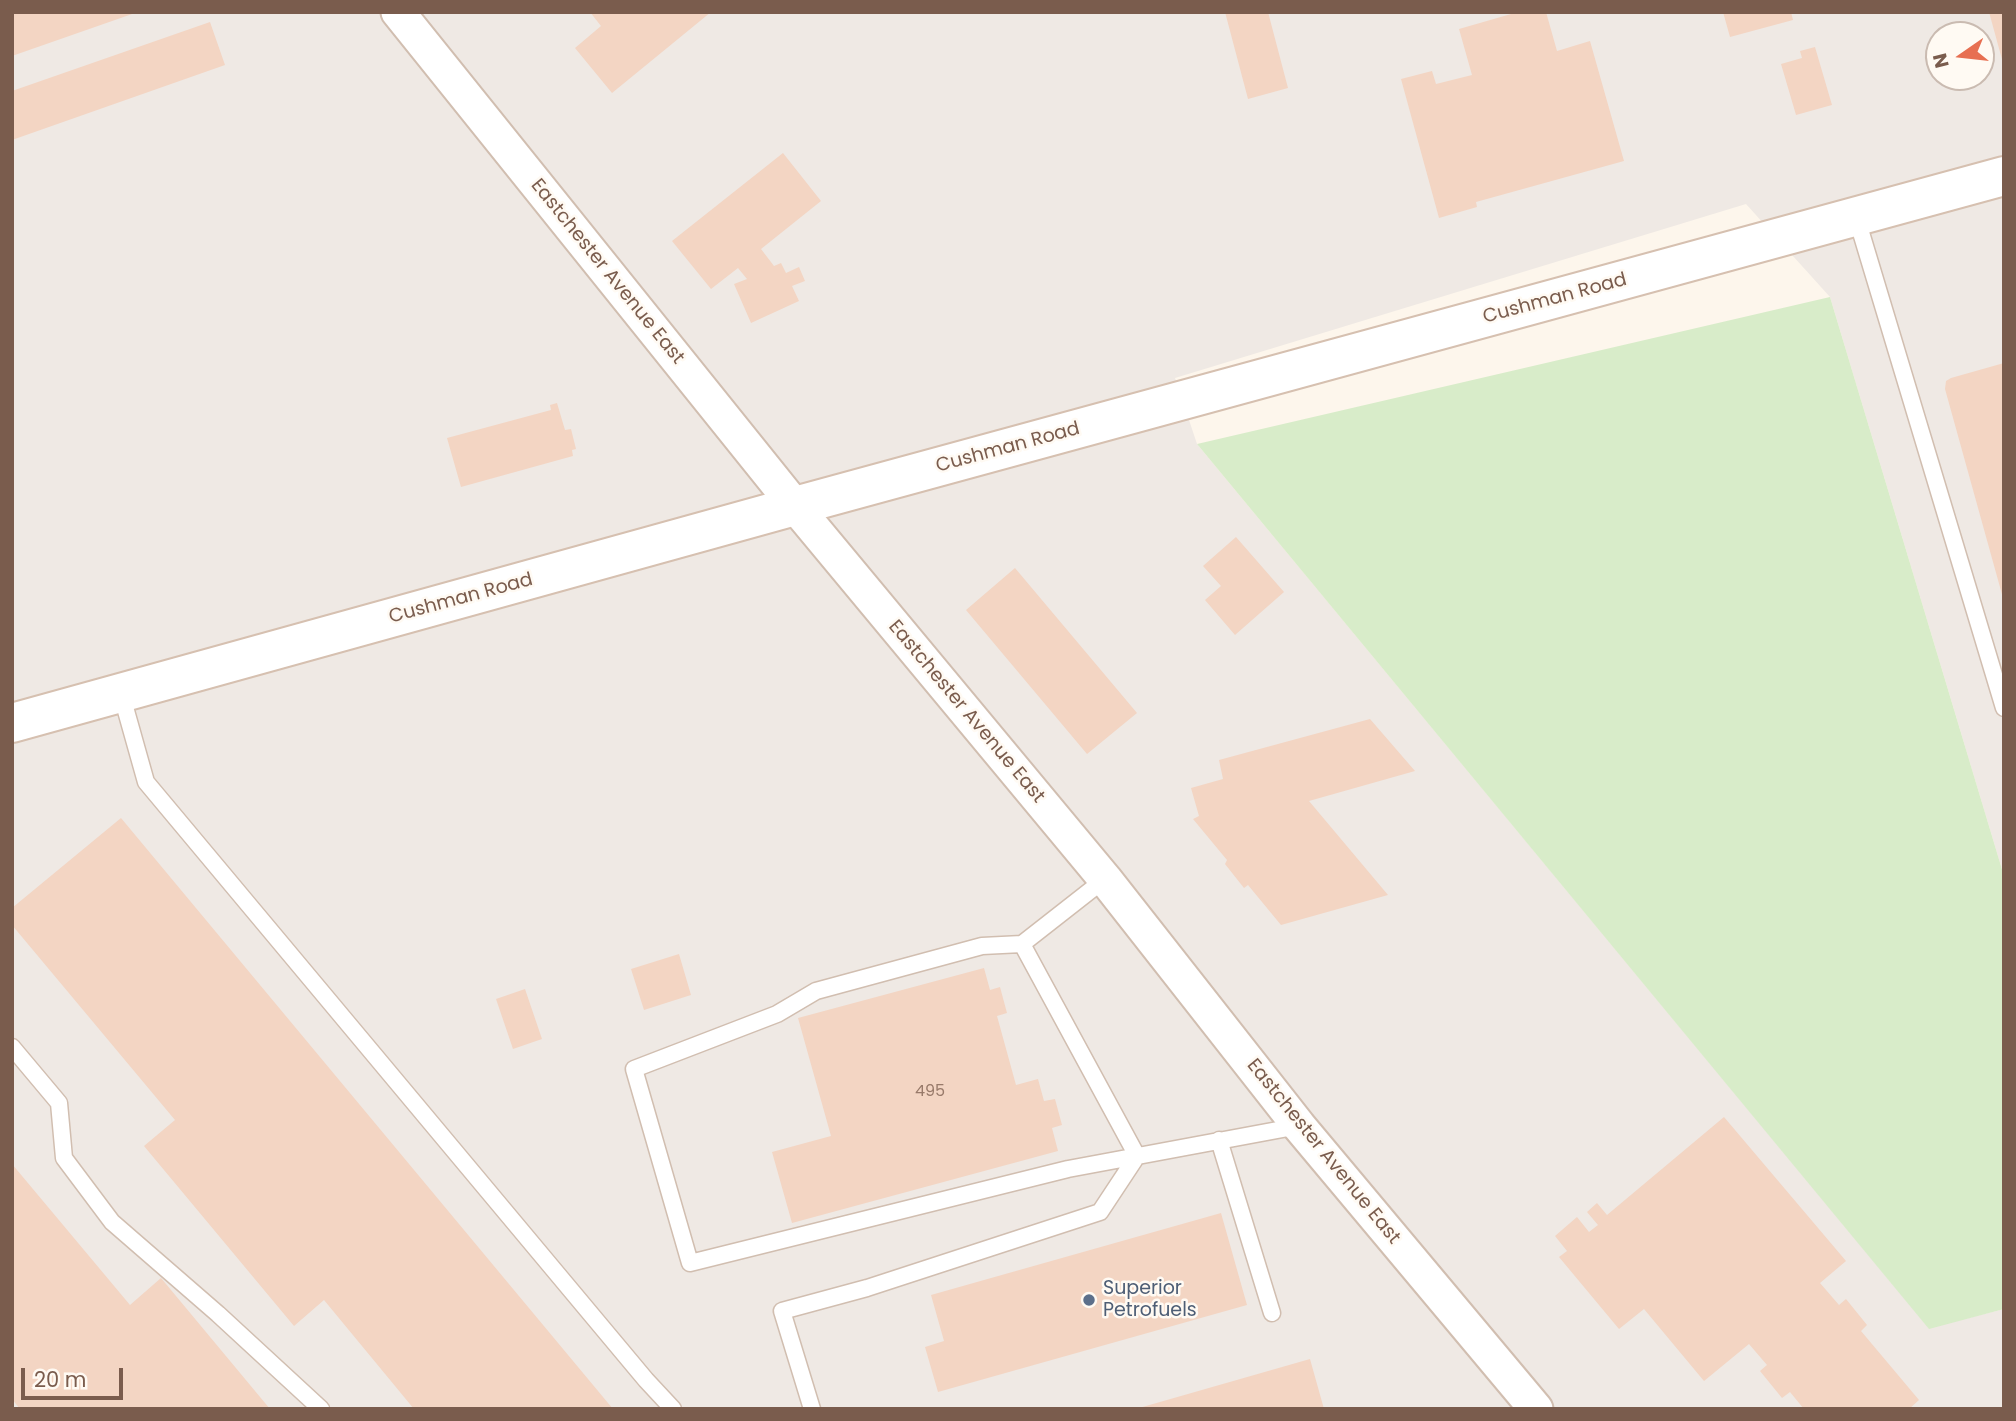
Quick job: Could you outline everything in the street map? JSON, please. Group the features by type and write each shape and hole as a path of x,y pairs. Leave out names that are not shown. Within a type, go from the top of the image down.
{"street":[{"name":"Eastchester Avenue East","path":"398,12 795,506 1105,879 1299,1126 1536,1409"},
{"name":"Cushman Road","path":"12,723 2004,176"}],"lane":[{"path":"1856,216 2004,708"},
{"path":"121,693 146,782 673,1409"},
{"path":"1105,879 1022,944 982,946 817,991 777,1014 634,1069 690,1263 1068,1169 1299,1126"},
{"path":"1022,944 1136,1156"},
{"path":"12,1047 59,1103 64,1158 112,1223 218,1314 321,1409"},
{"path":"1219,1140 1272,1313"},
{"path":"811,1409 782,1311 880,1284 1100,1212 1136,1156"}],"shaded area":[{"path":"12,12 2004,12 2004,876 1830,297 1746,204 1175,378 1197,444 1929,1328 2004,1309 2004,1409 12,1409"}],"green space":[{"path":"1830,297 2004,876 2004,1309 1929,1329 1197,444"}],"building":[{"path":"12,12 135,12 135,13 12,56"},
{"path":"590,12 711,12 612,93 575,48 601,26"},
{"path":"1225,12 1268,12 1288,88 1248,99"},
{"path":"1518,12 1546,12 1557,51 1590,41 1624,161 1476,202 1477,207 1439,218 1401,79 1432,71 1436,84 1472,75 1459,29"},
{"path":"1723,12 1791,12 1793,20 1730,37"},
{"path":"1989,12 2004,12 2004,63 1995,34 1995,21 1991,21"},
{"path":"210,22 225,65 12,140 12,91"},
{"path":"1815,47 1832,105 1796,115 1781,64 1802,58 1800,51"},
{"path":"783,153 821,201 761,249 774,266 781,263 786,273 799,267 805,281 792,286 799,301 751,323 734,284 747,279 738,268 711,289 672,241"},
{"path":"2004,363 2003,598 1945,389 1946,381 1951,378"},
{"path":"557,403 565,430 571,429 576,449 572,450 573,456 461,487 447,438 551,410 550,405"},
{"path":"1236,537 1284,592 1235,635 1205,600 1221,586 1203,566"},
{"path":"1015,568 1137,713 1087,754 966,610"},
{"path":"1370,719 1415,771 1309,801 1388,895 1281,925 1248,885 1244,888 1225,864 1227,860 1193,819 1199,816 1191,788 1223,779 1219,760"},
{"path":"121,818 613,1409 414,1409 324,1300 294,1326 144,1146 175,1120 12,925 12,908"},
{"path":"679,954 691,995 644,1010 631,969"},
{"path":"984,968 990,990 1000,987 1007,1013 997,1016 1016,1085 1038,1079 1044,1101 1055,1099 1062,1125 1052,1128 1058,1151 792,1223 772,1152 831,1136 798,1018"},
{"path":"525,989 542,1039 513,1049 496,999"},
{"path":"1724,1117 1846,1261 1820,1283 1839,1305 1846,1299 1867,1325 1861,1331 1919,1400 1909,1409 1804,1409 1790,1392 1782,1398 1760,1371 1767,1365 1749,1344 1704,1381 1644,1309 1619,1329 1559,1257 1567,1251 1555,1236 1577,1217 1589,1232 1598,1225 1587,1212 1597,1203 1607,1215"},
{"path":"12,1164 130,1305 161,1278 270,1409 20,1409 12,1399"},
{"name":"Superior Petrofuels","path":"1221,1213 1247,1305 938,1392 925,1347 944,1341 931,1295"},
{"path":"1310,1359 1324,1409 1139,1409 1139,1408"}],"place":[{"name":"Superior Petrofuels","path":"1089,1300"}]}
